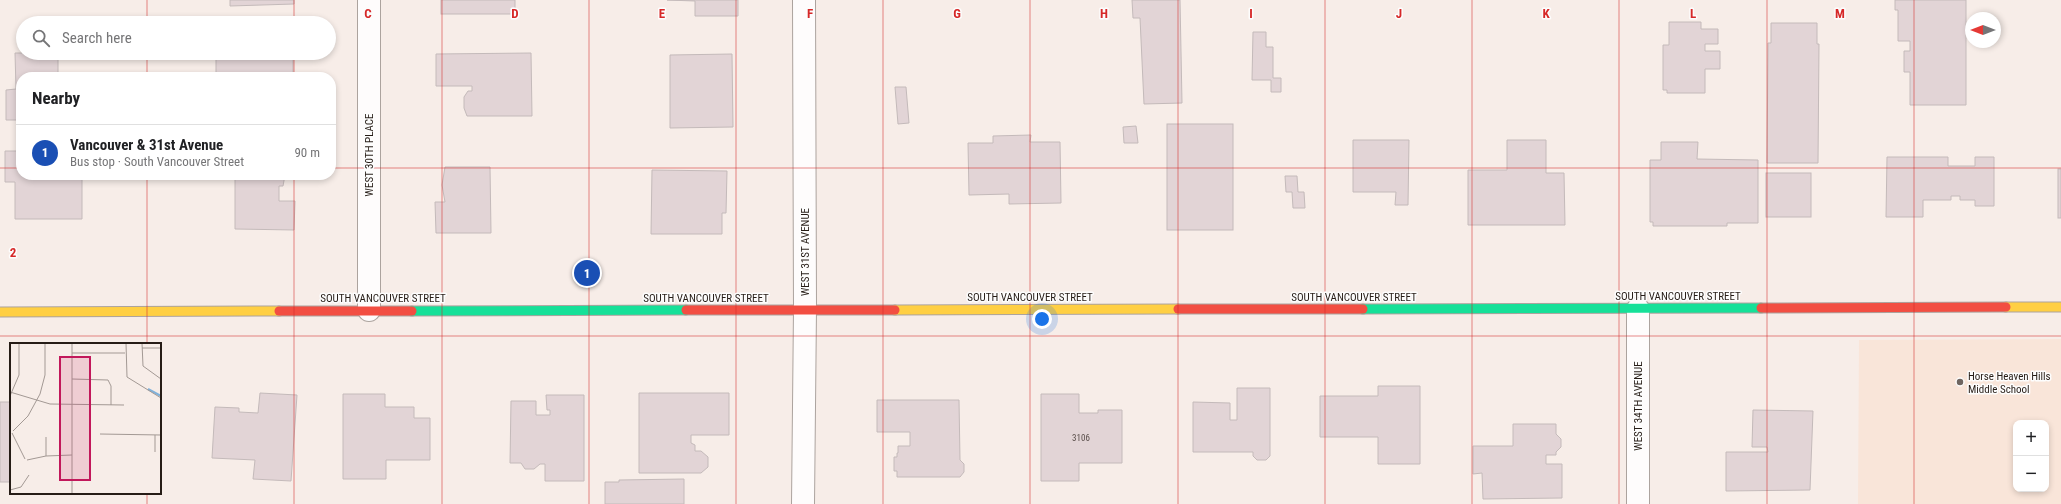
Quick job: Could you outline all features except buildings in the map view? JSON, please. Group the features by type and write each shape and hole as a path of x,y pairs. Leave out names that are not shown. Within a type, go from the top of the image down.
{"street":[{"name":"WEST 30TH PLACE","path":"369,0 369,310"},
{"name":"WEST 31ST AVENUE","path":"803,504 805,309 804,0"},
{"name":"SOUTH VANCOUVER STREET","path":"0,312 2061,307"},
{"name":"WEST 34TH AVENUE","path":"1638,309 1638,504"}],"shaded area":[{"name":"Horse Heaven Hills Middle School","path":"2061,339 2061,504 1858,504 1859,340"}],"traffic: fast":[{"path":"1363,309 1761,308"},
{"path":"412,311 686,310"}],"traffic: slow":[{"path":"2006,307 2061,307"},
{"path":"895,310 1178,309"},
{"path":"0,312 279,311"}],"traffic: jam":[{"path":"1761,308 2006,307"},
{"path":"1178,309 1363,309"},
{"path":"686,310 895,310"},
{"path":"279,311 412,311"}],"place":[{"name":"Vancouver & 31st Avenue","path":"587,273"},
{"name":"Horse Heaven Hills Middle School","path":"1960,382"}]}
